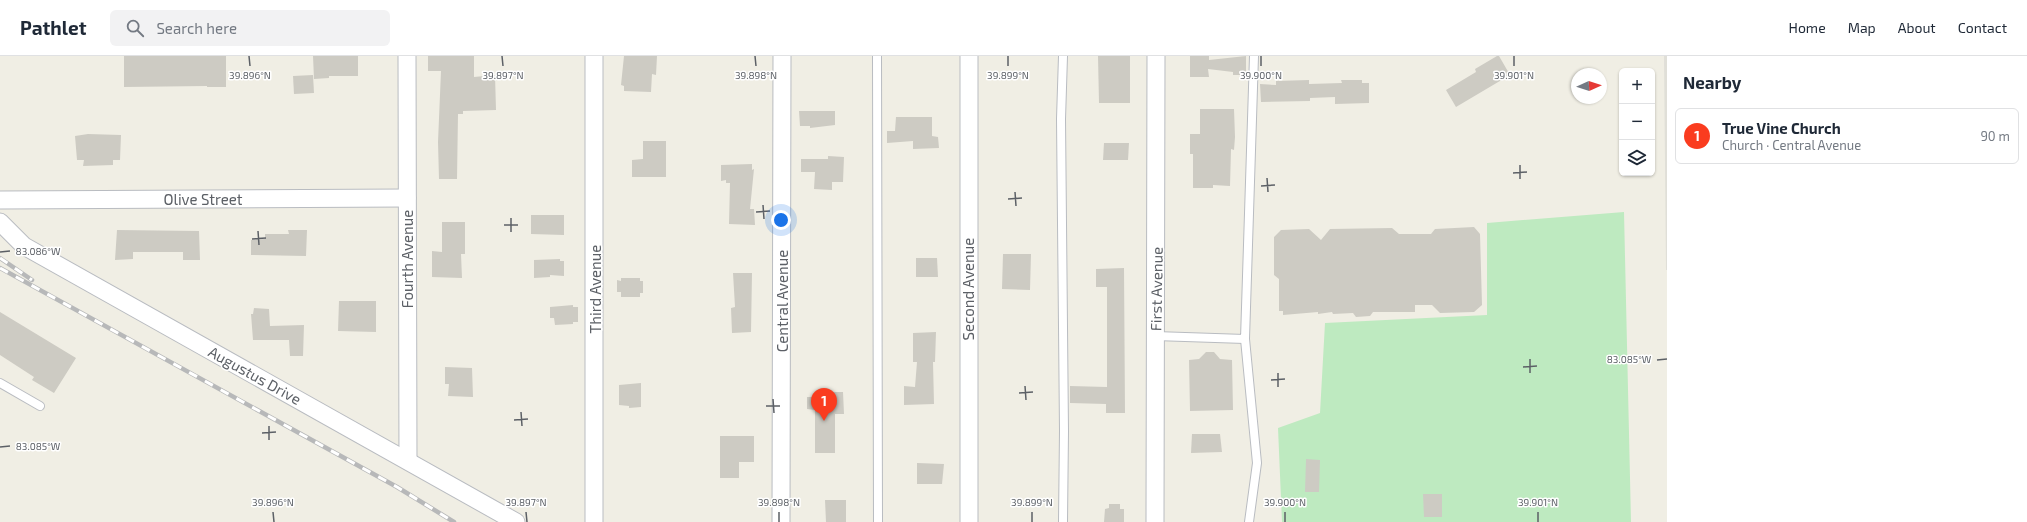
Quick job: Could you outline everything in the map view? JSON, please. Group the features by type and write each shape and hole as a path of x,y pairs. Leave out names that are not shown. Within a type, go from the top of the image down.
{"street":[{"name":"Fourth Avenue","path":"406,56 408,461"},
{"name":"Third Avenue","path":"594,56 594,522"},
{"name":"Central Avenue","path":"782,56 782,522"},
{"name":"Second Avenue","path":"968,522 969,56"},
{"name":"First Avenue","path":"1155,522 1156,56"},
{"name":"Olive Street","path":"0,200 407,198"},
{"name":"Augustus Drive","path":"0,222 24,246 516,522"}],"lane":[{"path":"877,56 878,522"},
{"path":"1063,56 1061,119 1064,431 1063,522"},
{"path":"1249,522 1258,463 1245,339 1254,56"},
{"path":"1155,336 1245,339"},
{"path":"0,383 40,406"}],"shaded area":[{"path":"1664,56 1667,56 1667,270 1666,270"}],"green space":[{"path":"1624,212 1631,522 1282,522 1278,428 1320,413 1325,323 1487,315 1487,223"}],"building":[{"path":"124,56 226,56 226,87 124,87"},
{"path":"313,56 358,56 358,76 329,76 329,78 314,79"},
{"path":"428,56 474,56 474,77 495,75 496,110 463,111 463,114 458,114 457,179 439,179 438,142 441,71 428,71"},
{"path":"624,56 657,56 656,75 652,74 651,92 624,91 624,86 621,85"},
{"path":"1098,56 1130,56 1130,103 1099,103"},
{"path":"1190,56 1209,56 1209,60 1246,56 1246,75 1233,75 1233,72 1208,69 1209,77 1190,77"},
{"path":"1499,56 1510,75 1456,107 1446,90 1476,72 1475,69"},
{"path":"313,75 314,93 294,94 293,76"},
{"path":"1309,80 1309,84 1342,83 1341,80 1362,80 1362,83 1369,83 1369,103 1335,104 1335,97 1310,98 1310,101 1261,102 1260,84 1276,85 1276,81"},
{"path":"1200,109 1234,109 1235,137 1234,150 1231,149 1230,186 1213,185 1213,188 1193,188 1193,154 1190,154 1190,134 1200,134"},
{"path":"799,111 835,111 835,125 810,128 810,126 800,126"},
{"path":"896,117 932,117 932,136 938,137 939,148 913,149 913,141 887,143 887,131 895,131"},
{"path":"88,134 121,135 120,160 113,160 113,165 83,166 84,160 77,160 75,136"},
{"path":"643,141 666,141 666,177 632,177 632,160 643,159"},
{"path":"1104,143 1129,143 1128,160 1103,160"},
{"path":"828,156 844,157 843,182 832,182 832,190 814,189 815,172 801,172 801,159 828,159"},
{"path":"752,164 752,170 754,169 750,209 754,209 755,225 729,224 730,183 726,183 726,180 721,181 721,165"},
{"path":"531,215 564,215 564,235 531,234"},
{"path":"442,222 465,222 465,254 461,254 462,278 432,277 432,251 442,252"},
{"path":"1474,227 1480,234 1482,305 1474,312 1440,313 1432,305 1415,305 1415,312 1373,312 1370,316 1356,317 1353,313 1333,314 1332,312 1318,314 1318,312 1283,315 1283,311 1279,311 1279,279 1274,275 1274,237 1281,230 1309,229 1321,240 1330,229 1392,228 1399,234 1431,234 1435,229"},
{"path":"117,230 199,231 200,260 183,260 183,252 133,252 133,259 115,260"},
{"path":"288,230 307,230 306,256 251,255 251,240 265,239 265,234 289,234"},
{"path":"1003,254 1031,254 1030,290 1002,289"},
{"path":"916,258 937,258 938,277 916,277"},
{"path":"560,259 560,261 564,261 564,276 550,275 550,277 534,278 534,260"},
{"path":"1124,268 1125,413 1106,413 1106,404 1070,403 1070,386 1107,387 1107,287 1096,287 1096,269"},
{"path":"733,273 752,273 751,332 732,333 731,308 735,307"},
{"path":"621,278 640,278 640,281 643,281 643,293 640,293 640,297 621,297 621,292 617,292 617,280 621,281"},
{"path":"339,301 376,301 376,332 338,331"},
{"path":"573,305 573,307 578,307 578,322 573,322 573,324 555,325 554,318 550,318 550,307"},
{"path":"254,308 269,309 270,326 304,325 303,356 290,356 289,340 253,340 251,314 253,314"},
{"path":"0,312 76,358 54,393 32,380 34,377 0,355"},
{"path":"936,332 935,362 933,362 934,404 904,405 904,386 915,387 917,362 913,362 913,333"},
{"path":"1206,352 1214,352 1220,359 1232,360 1233,410 1190,411 1189,360 1199,359"},
{"path":"445,367 472,368 473,397 448,396 449,384 445,384"},
{"path":"641,383 641,407 629,408 629,406 619,405 619,385"},
{"path":"815,392 843,392 844,414 835,414 835,453 815,453 815,410 807,409 807,397 815,397"},
{"path":"1192,434 1220,434 1222,452 1191,453"},
{"path":"720,436 754,436 754,462 739,462 739,478 720,478"},
{"path":"1306,459 1320,460 1319,492 1305,492"},
{"path":"917,463 944,464 942,484 917,484"},
{"path":"1423,494 1442,494 1442,517 1424,517"},
{"path":"825,500 846,500 846,522 826,522"},
{"path":"1109,504 1120,504 1120,509 1124,509 1124,522 1104,522 1105,509 1109,508"}],"railway":[{"path":"0,258 32,280"},
{"path":"0,268 397,487 454,522"}],"place":[{"name":"True Vine Church","path":"824,421"}]}
